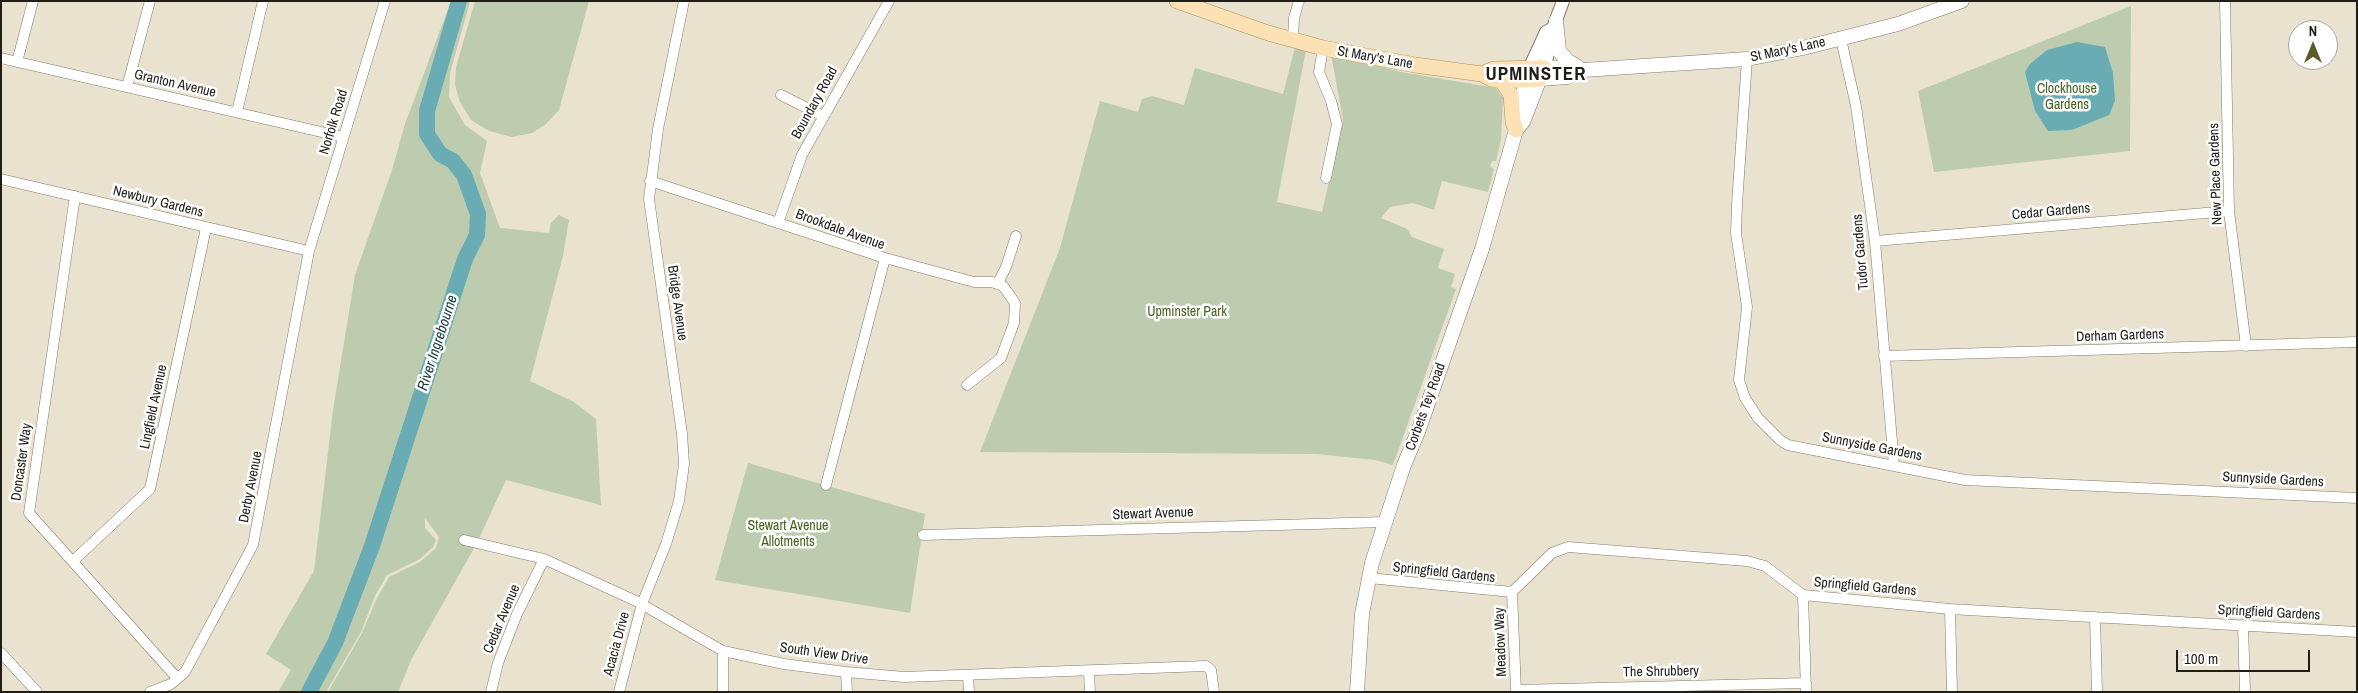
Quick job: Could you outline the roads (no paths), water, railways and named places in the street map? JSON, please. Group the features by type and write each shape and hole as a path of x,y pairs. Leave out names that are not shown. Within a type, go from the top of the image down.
{"main road":[{"name":"St Mary's Lane","path":"1177,1 1268,34 1323,48 1415,65 1482,74 1494,69 1568,77 1581,70 1747,59 1841,39 1898,24 1962,1"},
{"path":"1555,24 1559,51 1568,61 1581,70"},
{"path":"1482,74 1491,79 1502,81 1511,95 1513,122 1517,129"},
{"name":"St Mary's Lane","path":"1502,81 1535,74"},
{"name":"Corbets Tey Road","path":"1357,692 1362,620 1369,578 1385,522 1482,249 1517,129 1516,120 1535,74"}],"street":[{"path":"17,62 33,1"},
{"path":"126,87 150,1"},
{"path":"237,112 263,1"},
{"name":"Norfolk Road","path":"309,251 385,1"},
{"name":"Bridge Avenue","path":"642,604 666,544 679,501 684,464 682,434 651,213 650,181 684,1"},
{"name":"Boundary Road","path":"778,223 802,155 822,116 889,1"},
{"path":"1293,40 1294,18 1300,1"},
{"path":"1535,74 1546,32 1555,24 1563,1"},
{"name":"New Place Gardens","path":"2225,1 2229,211 2246,346"},
{"name":"Tudor Gardens","path":"1841,39 1856,106 1875,241 1894,465"},
{"path":"1323,48 1319,72 1331,101 1337,124 1326,178"},
{"name":"Granton Avenue","path":"1,58 343,137"},
{"name":"Sunnyside Gardens","path":"1747,59 1736,233 1747,307 1740,388 1758,418 1775,437 1788,445 1965,480 2357,498"},
{"path":"781,95 822,116"},
{"name":"Newbury Gardens","path":"1,178 309,251"},
{"name":"Brookdale Avenue","path":"650,181 885,258 826,486"},
{"name":"Doncaster Way","path":"75,196 29,513 177,678"},
{"name":"Cedar Gardens","path":"1875,241 2229,211"},
{"name":"Lingfield Avenue","path":"72,560 150,489 206,228"},
{"path":"998,283 1006,267 1016,236"},
{"name":"Derby Avenue","path":"150,692 171,684 185,672 253,546 309,251"},
{"path":"885,258 974,282 998,283 1003,286 1015,303 1014,323 1001,358 967,385"},
{"name":"Derham Gardens","path":"1884,356 2357,342"},
{"name":"Stewart Avenue","path":"923,535 1385,522"},
{"name":"South View Drive","path":"464,540 544,559 642,604 723,651 784,664 904,677 1089,672 1206,666 1212,670 1214,692"},
{"name":"Springfield Gardens","path":"1369,578 1512,592 1552,553 1568,547 1747,561 1765,566 1803,595 1950,609 2357,632"},
{"name":"Cedar Avenue","path":"490,692 516,614 544,559"},
{"name":"Meadow Way","path":"1512,592 1516,691"},
{"path":"1803,595 1806,688"},
{"name":"Acacia Drive","path":"619,692 642,604"},
{"path":"1950,609 1952,692"},
{"path":"2095,616 2098,692"},
{"path":"2243,626 2244,692"},
{"path":"722,692 723,651"},
{"path":"1,653 37,692"},
{"path":"846,672 847,692"},
{"path":"1089,672 1090,692"},
{"path":"968,676 969,692"},
{"name":"The Shrubbery","path":"1516,691 1806,688"}],"water":[{"path":"2077,42 2105,47 2113,73 2115,101 2109,115 2072,130 2048,131 2035,111 2025,72 2030,64 2047,50"}],"waterway":[{"name":"River Ingrebourne","path":"309,692 335,643 372,546 465,259 477,235 478,214 464,175 453,161 440,154 427,134 427,111 459,1"}],"district":[{"name":"UPMINSTER","path":"1536,75"}],"park label":[{"name":"Clockhouse Gardens","path":"2067,98"},
{"name":"Upminster Park","path":"1187,312"},
{"name":"Stewart Avenue Allotments","path":"788,534"}]}
